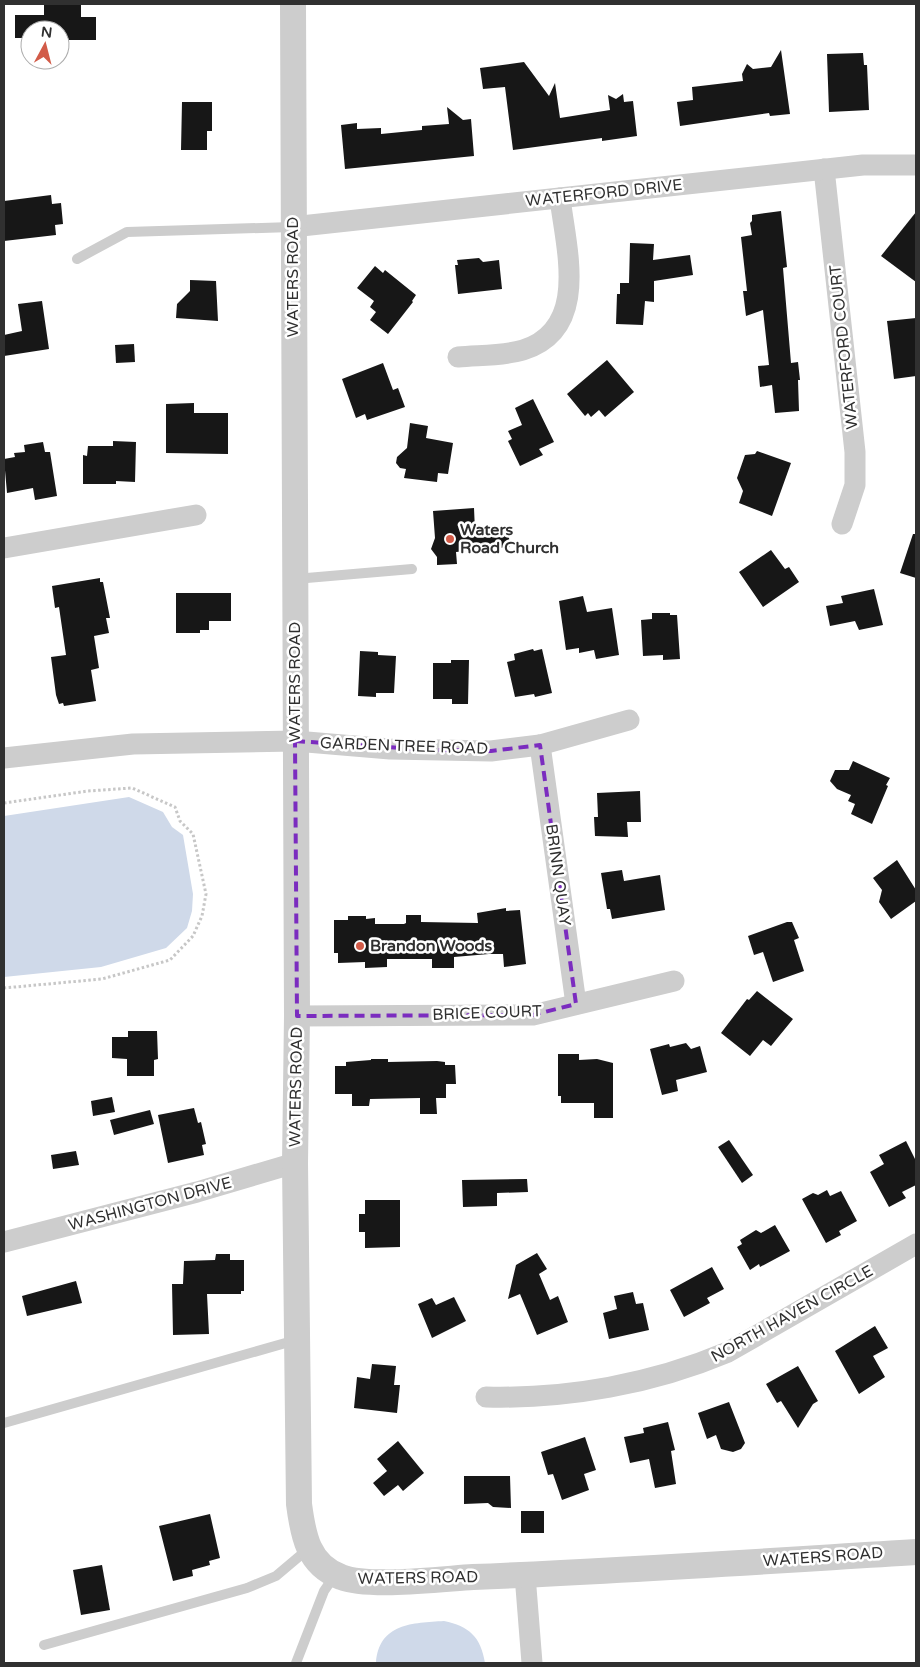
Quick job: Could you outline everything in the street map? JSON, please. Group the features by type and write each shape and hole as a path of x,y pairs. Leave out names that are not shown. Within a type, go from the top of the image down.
{"street":[{"name":"WATERS ROAD","path":"293,4 292,227 297,1016 295,1163 299,1504 304,1538 308,1549 324,1568 335,1574 355,1580 373,1582 916,1552"},
{"name":"WATERFORD DRIVE","path":"292,227 863,165 916,165"},
{"name":"WATERFORD COURT","path":"824,169 855,452 855,485 842,524"},
{"path":"458,358 526,349 540,342 560,321 566,309 570,284 560,198"},
{"path":"4,563 4,548 196,515"},
{"name":"GARDEN TREE ROAD","path":"4,758 133,744 295,741 390,749 491,751 540,744 629,720"},
{"name":"BRINN QUAY","path":"540,744 576,1004"},
{"name":"BRICE COURT","path":"297,1016 533,1015 674,981"},
{"name":"WASHINGTON DRIVE","path":"4,1242 197,1192 295,1163"},
{"name":"NORTH HAVEN CIRCLE","path":"486,1397 508,1398 609,1388 704,1362 752,1338 916,1244"},
{"path":"525,1575 532,1663"}],"lane":[{"path":"77,259 127,232 292,227"},
{"path":"294,579 412,569"},
{"path":"4,1423 297,1340"},
{"path":"44,1645 247,1588 276,1576 308,1549"},
{"path":"296,1663 324,1590 335,1574"}],"path":[{"path":"4,803 88,791 132,788 175,807 180,821 193,834 206,894 202,916 193,936 170,960 102,979 4,988"}],"highlighted area":[{"path":"295,741 433,750 491,751 540,745 576,1004 533,1015 297,1016"}],"water":[{"path":"129,797 163,812 172,827 183,835 193,894 192,911 187,928 166,948 101,967 4,977 4,816"},
{"path":"444,1621 460,1626 472,1634 480,1646 485,1663 376,1663 384,1640 399,1628 421,1623"}],"building":[{"path":"44,4 81,4 81,17 96,17 96,40 70,40 70,20 20,20 20,38 15,38 15,15 44,15"},
{"path":"781,50 790,114 770,116 769,113 680,126 677,102 693,100 692,87 743,81 742,74 747,64 753,69 771,67"},
{"path":"863,53 864,65 867,65 869,110 829,112 827,54"},
{"path":"524,62 549,96 555,83 560,118 610,110 608,95 616,99 623,94 624,102 633,101 637,136 602,141 602,138 513,150 505,87 483,89 480,68"},
{"path":"182,102 212,102 212,131 207,131 207,150 181,150"},
{"path":"447,107 463,120 471,119 474,156 345,169 341,125 357,123 357,129 381,128 381,134 422,130 422,126 449,124"},
{"path":"51,195 52,204 61,203 63,224 55,225 56,235 4,241 4,201"},
{"path":"781,211 787,267 783,268 791,363 798,362 800,380 798,380 799,411 775,413 772,385 760,387 758,366 769,365 763,310 746,316 743,291 747,291 741,237 752,235 750,223 752,215"},
{"path":"916,212 916,282 881,256"},
{"path":"630,243 654,244 653,260 690,255 693,275 654,281 654,302 645,301 643,325 616,324 617,294 620,294 620,283 629,283"},
{"path":"479,258 483,262 499,260 502,289 458,294 455,265 458,265 457,260"},
{"path":"375,266 383,273 385,270 416,295 413,302 388,334 370,320 376,312 370,307 374,301 357,288"},
{"path":"190,280 216,281 218,321 176,318 177,304 190,291"},
{"path":"42,301 49,349 4,356 4,335 22,331 18,304"},
{"path":"916,318 916,376 894,379 887,321"},
{"path":"134,344 135,362 116,363 115,345"},
{"path":"607,360 634,392 605,417 599,410 591,417 588,413 585,416 567,394"},
{"path":"383,363 393,390 398,388 405,407 367,420 365,414 356,418 342,379"},
{"path":"533,399 554,442 539,449 543,455 520,466 508,441 512,439 508,431 522,425 515,408"},
{"path":"194,403 194,413 228,413 228,454 166,453 166,404"},
{"path":"410,423 428,426 426,438 453,443 448,474 438,473 437,482 404,478 406,469 400,468 396,463 397,457 407,448"},
{"path":"113,441 136,442 135,482 116,481 116,484 83,484 83,455 87,456 88,446 113,446"},
{"path":"43,442 45,452 50,452 57,496 35,500 33,488 7,493 4,459 15,457 14,453 25,452 24,445"},
{"path":"757,451 791,463 772,516 739,503 743,491 737,478 745,455 755,454"},
{"path":"474,508 475,531 508,528 510,547 456,552 457,564 437,565 437,557 431,549 435,538 433,511"},
{"path":"913,534 916,534 916,578 900,573"},
{"path":"771,550 785,569 789,567 799,582 763,607 739,572"},
{"path":"100,578 100,582 103,582 110,618 106,618 109,633 94,636 99,668 91,670 96,701 64,706 63,703 59,704 56,695 51,657 66,655 59,607 55,608 52,586"},
{"path":"874,589 883,625 859,630 855,621 830,626 826,606 843,603 841,596"},
{"path":"176,593 231,593 231,621 209,621 209,630 200,630 200,633 176,633"},
{"path":"583,596 587,612 612,608 619,655 596,659 594,650 579,653 579,648 566,650 559,601"},
{"path":"652,613 677,615 680,659 663,660 663,655 643,656 641,620 652,619"},
{"path":"533,649 534,651 542,649 552,693 535,697 534,694 515,697 507,662 515,660 514,654"},
{"path":"360,651 396,656 394,693 376,693 376,697 358,696"},
{"path":"451,660 469,660 468,704 452,704 452,699 433,699 433,663 451,663"},
{"path":"853,761 890,778 872,824 851,814 855,804 848,801 851,795 837,789 830,781 835,770 849,770"},
{"path":"640,791 641,822 627,822 628,837 595,836 594,817 598,817 597,793"},
{"path":"897,860 916,890 916,901 891,919 879,902 882,890 873,878"},
{"path":"622,870 624,881 660,875 665,910 612,919 610,909 607,909 601,873"},
{"path":"506,908 506,911 520,910 526,964 504,967 503,954 489,954 454,957 454,968 432,968 432,959 387,959 387,967 365,968 365,962 338,963 338,953 334,953 334,920 348,920 348,916 366,916 366,919 375,918 375,924 404,924 406,923 406,915 421,915 421,922 478,923 477,913"},
{"path":"787,922 792,922 799,938 794,940 804,971 773,982 763,952 754,955 748,936"},
{"path":"757,991 793,1019 771,1046 763,1040 750,1056 721,1033 747,999 749,1000"},
{"path":"128,1031 157,1031 158,1059 154,1060 154,1076 127,1076 127,1059 112,1058 112,1037 128,1037"},
{"path":"686,1043 691,1049 700,1046 707,1072 676,1080 678,1091 662,1095 650,1049 669,1044 670,1047"},
{"path":"558,1054 579,1054 579,1060 597,1059 613,1063 613,1118 594,1118 594,1103 561,1103 561,1096 558,1096"},
{"path":"388,1059 388,1062 445,1062 445,1065 455,1065 456,1084 446,1084 446,1098 436,1098 437,1114 420,1114 420,1098 370,1099 369,1106 352,1106 352,1094 335,1094 335,1066 346,1066 346,1062"},
{"path":"112,1097 115,1112 93,1116 91,1101"},
{"path":"194,1108 198,1123 201,1122 206,1144 202,1145 204,1155 168,1163 158,1115"},
{"path":"150,1110 154,1124 114,1135 110,1120"},
{"path":"729,1140 753,1175 742,1183 718,1147"},
{"path":"906,1141 916,1161 916,1185 902,1192 906,1198 889,1207 870,1172 884,1164 879,1155"},
{"path":"76,1151 79,1165 53,1169 51,1155"},
{"path":"527,1179 528,1192 497,1193 497,1206 463,1207 462,1180"},
{"path":"827,1190 830,1196 841,1191 857,1221 839,1231 841,1235 826,1243 802,1199 813,1193 818,1195"},
{"path":"365,1200 400,1200 400,1247 365,1248 365,1232 359,1232 359,1214 365,1214"},
{"path":"775,1225 790,1251 760,1267 759,1264 750,1270 737,1247 742,1244 740,1240 756,1230 761,1233"},
{"path":"537,1253 547,1269 539,1274 550,1300 558,1296 568,1322 537,1335 520,1294 508,1299 516,1265"},
{"path":"216,1254 230,1254 230,1260 244,1260 244,1291 241,1291 241,1294 207,1294 209,1334 173,1335 172,1284 183,1284 184,1261 215,1260"},
{"path":"712,1267 724,1289 707,1298 710,1303 684,1317 670,1290"},
{"path":"76,1281 82,1303 27,1316 22,1296"},
{"path":"633,1292 636,1304 643,1303 649,1330 609,1339 603,1313 617,1309 614,1296"},
{"path":"454,1297 466,1321 432,1338 418,1304 432,1298 436,1305"},
{"path":"875,1326 888,1348 873,1356 885,1377 859,1394 835,1351"},
{"path":"372,1364 396,1366 394,1385 400,1385 397,1413 354,1408 357,1377 370,1379"},
{"path":"798,1366 818,1401 813,1404 798,1428 781,1401 777,1403 766,1384"},
{"path":"729,1402 745,1443 741,1449 733,1452 721,1449 716,1435 707,1439 698,1413"},
{"path":"668,1422 675,1450 671,1451 676,1484 655,1488 649,1459 630,1463 624,1437 644,1433 643,1428"},
{"path":"585,1437 596,1470 584,1474 589,1490 562,1500 553,1474 548,1475 541,1452"},
{"path":"398,1441 424,1473 403,1491 398,1485 384,1496 373,1483 387,1471 377,1459"},
{"path":"464,1476 510,1476 511,1508 493,1507 488,1503 464,1504"},
{"path":"521,1511 544,1511 544,1533 521,1533"},
{"path":"210,1514 220,1558 209,1561 210,1565 192,1570 193,1576 173,1581 159,1526"},
{"path":"102,1565 110,1610 81,1615 73,1570"}],"place":[{"name":"Waters Road Church","path":"450,539"},
{"name":"Brandon Woods","path":"360,946"}]}
